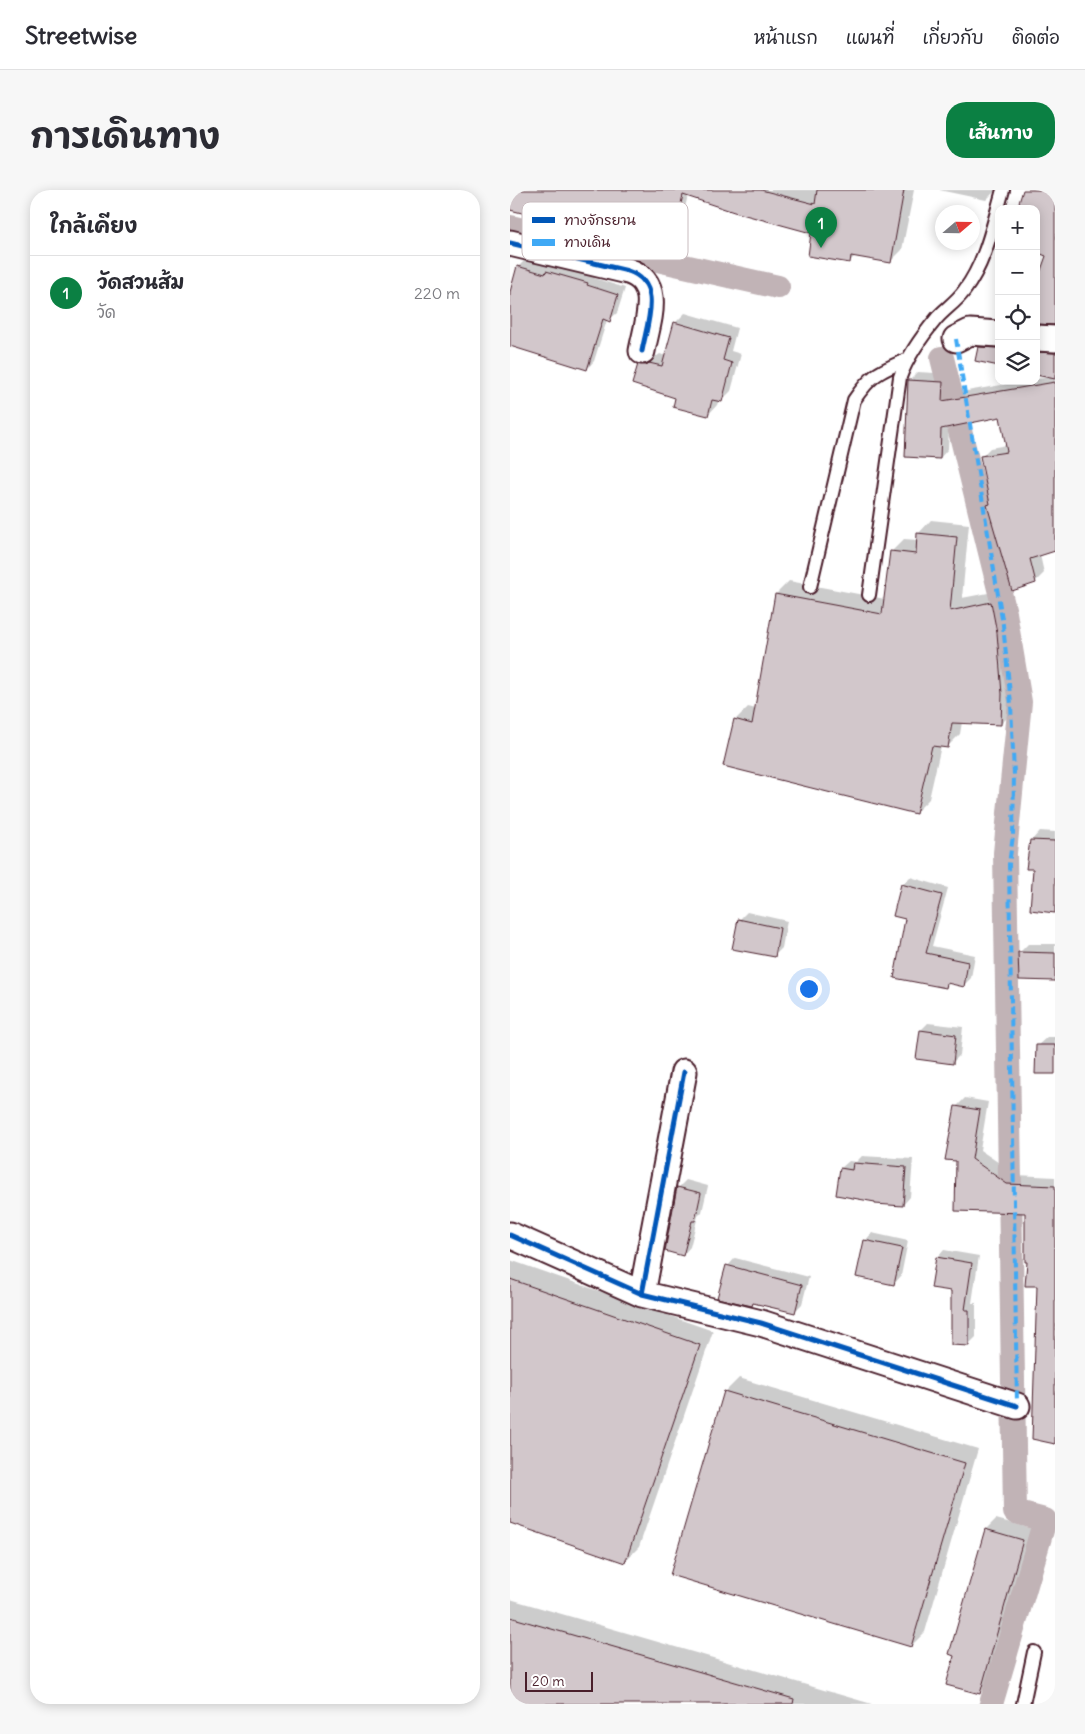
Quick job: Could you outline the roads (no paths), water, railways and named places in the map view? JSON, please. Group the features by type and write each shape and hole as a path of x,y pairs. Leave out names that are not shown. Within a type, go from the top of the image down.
{"street":[{"path":"582,260 628,271 636,274 644,281 650,291 651,302 642,351"},
{"path":"956,339 970,332 995,334"},
{"path":"1040,338 1055,339"},
{"path":"642,1294 684,1072"},
{"path":"510,1235 642,1294 761,1323 1016,1406"}],"lane":[{"path":"869,595 900,376 906,360 937,318 964,291 979,265 1003,190"},
{"path":"810,587 854,400 866,381 883,370 906,360"},
{"path":"1022,1704 1034,1652"}],"waterway":[{"path":"510,227 522,230"},
{"path":"657,260 778,287"},
{"path":"942,358 1005,613 1020,702 1005,853 1015,1512 1045,1520 991,1704"}],"place":[{"name":"วัดสวนส้ม","path":"821,248"}]}
